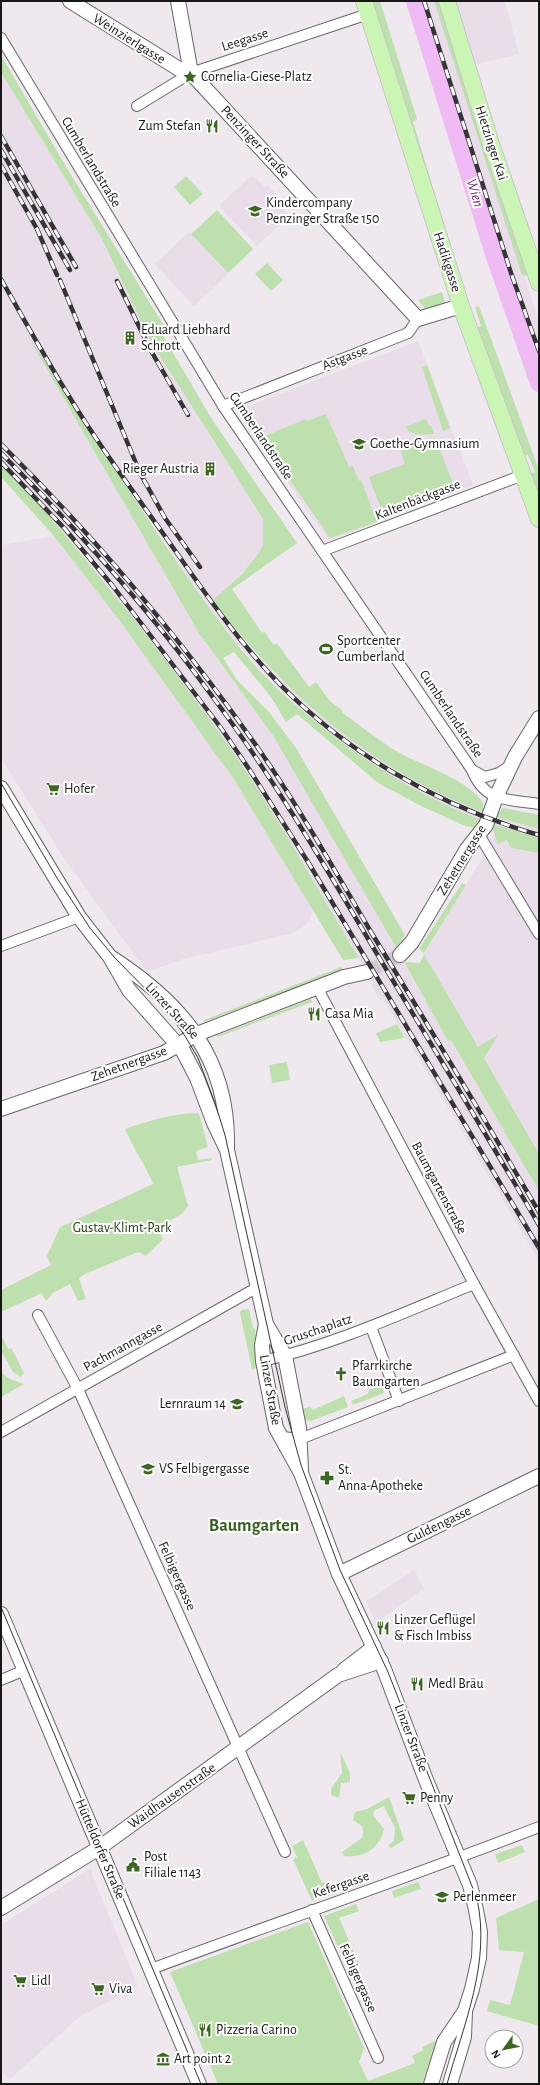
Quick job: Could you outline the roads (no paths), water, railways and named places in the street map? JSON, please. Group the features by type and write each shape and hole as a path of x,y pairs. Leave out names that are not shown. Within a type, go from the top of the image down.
{"main road":[{"name":"Weinzierlgasse","path":"70,1 179,69 191,72"},
{"path":"178,1 191,72"},
{"name":"Hietzinger Kai","path":"447,1 490,141 539,283"},
{"name":"Hadikgasse","path":"366,7 461,306 539,519"},
{"name":"Penzinger Straße","path":"191,72 418,319"},
{"path":"418,319 461,306"},
{"name":"Zehetnergasse","path":"400,956 412,942 467,849 486,825 496,797 510,766 539,718"},
{"name":"Linzer Straße","path":"1,788 79,917 110,957 129,990 178,1045 190,1062 227,1150 266,1324 284,1356 294,1400 300,1439 301,1473"},
{"name":"Linzer Straße","path":"110,957 149,985 197,1034 212,1061 219,1081 227,1115 227,1150"},
{"name":"Zehetnergasse","path":"1,1109 164,1053 197,1034 348,975 367,972"},
{"name":"Linzer Straße","path":"266,1324 262,1345 263,1362 276,1428 301,1473 339,1574 381,1661 426,1780 470,1885 480,1932 476,1974 465,2011 464,2037 450,2084"},
{"name":"Guldengasse","path":"339,1574 539,1476"},
{"name":"Hütteldorfer Straße","path":"1,1614 199,2084"},
{"name":"Waidhausenstraße","path":"1,1908 99,1848 240,1748 338,1675 374,1646"},
{"name":"Waidhausenstraße","path":"338,1675 381,1661"},
{"name":"Linzer Straße","path":"431,2084 444,2042 465,2011"}],"street":[{"name":"Leegasse","path":"137,106 191,72 366,7"},
{"name":"Cumberlandstraße","path":"1,38 223,406 472,770 482,788 496,797 539,804"},
{"name":"Astgasse","path":"223,406 408,334 418,319"},
{"name":"Kaltenbäckgasse","path":"322,551 523,475"},
{"path":"472,770 485,777 499,773 510,766"},
{"path":"478,834 539,934"},
{"path":"1,946 79,917"},
{"name":"Baumgartenstraße","path":"317,987 474,1284 539,1401"},
{"path":"371,1327 474,1284"},
{"name":"Pachmanngasse","path":"1,1432 258,1287"},
{"name":"Felbigergasse","path":"38,1315 78,1389 240,1748 285,1852"},
{"name":"Gruschaplatz","path":"263,1362 371,1327 399,1401"},
{"path":"282,1437 300,1439 514,1355"},
{"path":"1,1680 25,1670"},
{"name":"Kefergasse","path":"151,1969 312,1910 459,1859 539,1827"},
{"name":"Felbigergasse","path":"312,1910 378,2058"}],"waterway":[{"name":"Wien","path":"415,1 495,257 539,383"}],"tunnel":[{"path":"367,972 400,955"}],"tram line":[{"path":"1,783 57,878 90,928 115,958 168,1012 185,1036 198,1058 216,1106 225,1135 285,1407 301,1465 340,1570 388,1672 477,1899 481,1946 478,1969 468,2016 447,2084"},
{"path":"1,1607 201,2084"}],"railway":[{"path":"424,1 511,273 539,351"},
{"path":"1,136 76,267"},
{"path":"1,150 70,270"},
{"path":"1,165 37,229 57,275"},
{"path":"1,279 40,348 101,446 214,605 241,641 271,675 299,703 329,728 361,752 394,773 465,809 501,823 539,835"},
{"path":"60,280 140,473 165,518 200,567"},
{"path":"117,281 150,349 188,415"},
{"path":"1,444 71,516 105,554 169,630 260,751 317,840 539,1212"},
{"path":"1,453 30,482 111,570 188,663 236,728 280,794 322,862 539,1225"},
{"path":"1,462 65,529 112,585 221,728 308,862 539,1248"}],"place":[{"name":"Cornelia-Giese-Platz","path":"190,77"},
{"name":"Zum Stefan","path":"212,126"},
{"name":"Kindercompany Penzinger Straße 150","path":"255,211"},
{"name":"Eduard Liebhard Schrott","path":"130,338"},
{"name":"Goethe-Gymnasium","path":"359,444"},
{"name":"Rieger Austria","path":"210,469"},
{"name":"Sportcenter Cumberland","path":"326,649"},
{"name":"Hofer","path":"53,789"},
{"name":"Casa Mia","path":"314,1014"},
{"name":"Pfarrkirche Baumgarten","path":"341,1374"},
{"name":"Lernraum 14","path":"237,1404"},
{"name":"VS Felbigergasse","path":"148,1469"},
{"name":"St. Anna-Apotheke","path":"327,1478"},
{"name":"Linzer Geflügel & Fisch Imbiss","path":"383,1628"},
{"name":"Medl Bräu","path":"417,1684"},
{"name":"Penny","path":"409,1798"},
{"name":"Post Filiale 1143","path":"133,1865"},
{"name":"Perlenmeer","path":"442,1897"},
{"name":"Lidl","path":"20,1981"},
{"name":"Viva","path":"98,1989"},
{"name":"Pizzeria Carino","path":"205,2030"},
{"name":"Art point 2","path":"163,2059"}],"district":[{"name":"Baumgarten","path":"254,1526"}],"park label":[{"name":"Gustav-Klimt-Park","path":"122,1228"}]}
